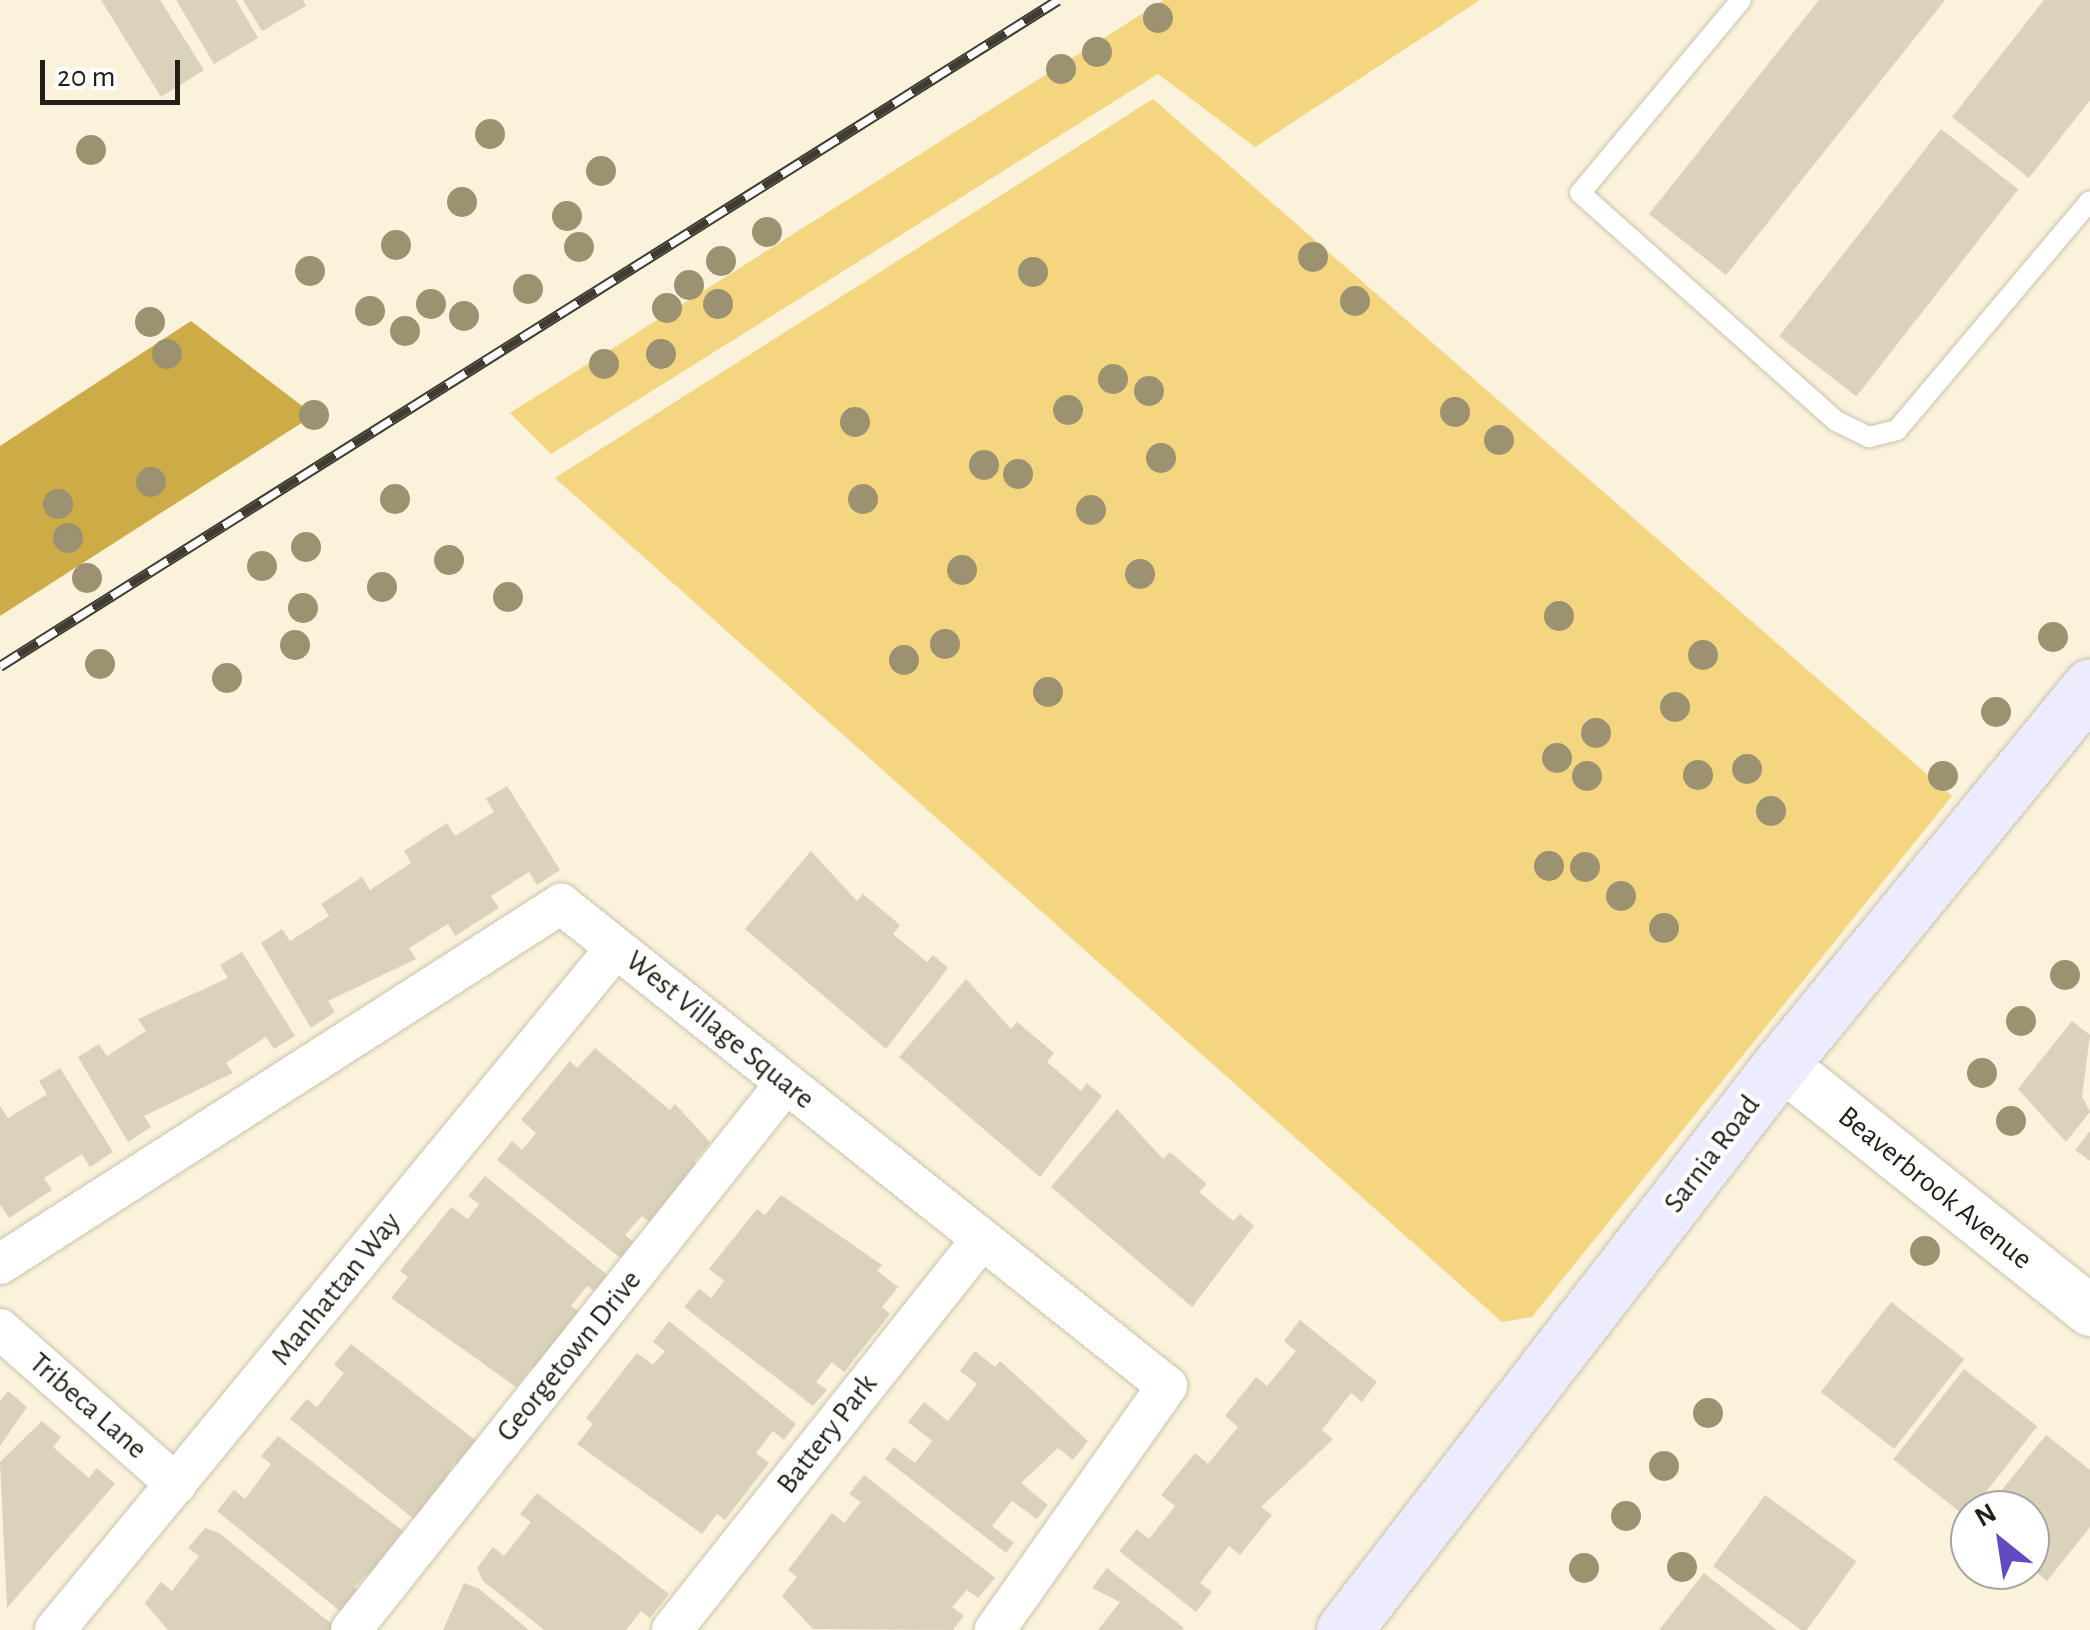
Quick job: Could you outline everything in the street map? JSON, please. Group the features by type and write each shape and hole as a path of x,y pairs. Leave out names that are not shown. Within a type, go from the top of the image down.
{"main road":[{"name":"Sarnia Road","path":"1344,1630 1781,1064 2090,686"}],"street":[{"name":"West Village Square","path":"0,1264 561,904 1168,1386 995,1630"},
{"name":"Manhattan Way","path":"55,1630 616,948"},
{"name":"Beaverbrook Avenue","path":"1781,1064 2090,1311"},
{"name":"Georgetown Drive","path":"351,1630 786,1083"},
{"name":"Battery Park","path":"672,1630 982,1239"},
{"name":"Tribeca Lane","path":"0,1329 176,1484"}],"lane":[{"path":"1740,0 1580,192 1836,421 1869,437 1897,430 2090,201"}],"shaded area":[{"path":"1164,0 1480,0 1255,147 1158,74 551,454 510,413"},
{"path":"1153,99 1952,796 1532,1317 1502,1322 555,478"},
{"path":"191,321 314,415 0,616 0,446"}],"building":[{"path":"101,0 160,0 204,70 161,97"},
{"path":"176,0 236,0 258,38 214,64"},
{"path":"243,0 303,0 306,6 262,31"},
{"path":"1819,0 1945,0 1726,275 1649,214"},
{"path":"2044,0 2090,0 2090,100 2029,178 1952,117"},
{"path":"1941,129 2018,189 1856,397 1779,336"},
{"path":"507,786 560,870 537,885 529,872 491,896 499,908 455,936 448,924 409,948 416,959 328,1001 335,1012 311,1028 261,943 282,929 290,941 329,916 321,904 362,877 370,890 411,863 404,851 447,823 455,836 494,812 486,799"},
{"path":"811,851 857,901 863,894 900,925 893,934 927,962 933,955 948,968 886,1049 745,929"},
{"path":"242,952 295,1036 274,1049 266,1037 226,1063 233,1073 144,1116 151,1127 128,1142 78,1057 99,1044 107,1056 146,1031 138,1019 228,978 220,965"},
{"path":"966,979 1011,1029 1017,1022 1054,1053 1047,1062 1081,1091 1087,1083 1102,1096 1040,1177 899,1057"},
{"path":"2072,1021 2090,1035 2082,1096 2090,1112 2066,1142 2018,1089"},
{"path":"595,1048 670,1110 675,1104 710,1142 694,1162 701,1169 654,1226 642,1216 625,1235 636,1244 623,1260 497,1160 512,1141 522,1150 536,1133 521,1120 570,1061 577,1068"},
{"path":"60,1068 113,1152 90,1167 82,1154 44,1178 52,1190 9,1218 0,1205 0,1106 8,1118 47,1094 39,1081"},
{"path":"1117,1109 1163,1159 1170,1152 1207,1184 1199,1192 1233,1221 1240,1214 1254,1226 1192,1307 1051,1187"},
{"path":"2090,1131 2090,1161 2075,1150"},
{"path":"485,1176 611,1278 598,1294 587,1286 571,1306 584,1316 540,1373 532,1367 516,1387 391,1298 408,1277 400,1271 451,1207 468,1219 479,1204 468,1196"},
{"path":"781,1195 882,1265 877,1271 898,1287 882,1307 890,1314 844,1372 832,1362 816,1382 827,1390 813,1406 684,1307 699,1289 711,1298 724,1281 709,1269 757,1209 765,1215"},
{"path":"1891,1302 1964,1359 1894,1449 1821,1392"},
{"path":"1300,1320 1377,1382 1362,1402 1351,1393 1322,1430 1333,1439 1261,1507 1272,1515 1240,1555 1229,1546 1200,1583 1212,1592 1196,1612 1119,1551 1137,1529 1149,1539 1175,1506 1161,1495 1195,1453 1208,1464 1238,1427 1225,1416 1256,1377 1267,1386 1296,1351 1284,1341"},
{"path":"669,1321 796,1424 784,1440 773,1431 756,1453 769,1463 725,1520 717,1514 702,1534 577,1444 593,1424 586,1418 637,1353 653,1365 665,1351 653,1342"},
{"path":"351,1344 483,1446 464,1470 455,1462 420,1524 290,1419 307,1399 317,1407 344,1373 334,1365"},
{"path":"975,1351 995,1367 1000,1361 1088,1441 1073,1460 1058,1448 1021,1483 1048,1505 1037,1519 1012,1501 992,1526 1014,1543 1006,1553 885,1459 894,1447 915,1463 932,1441 908,1422 924,1402 948,1421 977,1384 960,1371"},
{"path":"1964,1369 2037,1426 1987,1490 1950,1490 1950,1504 1893,1460"},
{"path":"8,1391 27,1407 0,1446 0,1401"},
{"path":"42,1421 61,1437 53,1447 89,1478 97,1468 115,1484 7,1608 0,1462"},
{"path":"2046,1435 2090,1470 2090,1527 2050,1577 2050,1490 2002,1490"},
{"path":"278,1436 410,1536 354,1587 364,1595 346,1616 217,1511 234,1490 245,1499 271,1464 261,1456"},
{"path":"864,1475 995,1578 978,1598 967,1590 952,1607 964,1616 953,1630 813,1629 782,1596 797,1577 788,1570 832,1513 844,1523 861,1502 849,1494"},
{"path":"537,1493 669,1594 650,1618 641,1611 626,1630 544,1630 483,1581 477,1568 493,1547 504,1556 531,1522 520,1514"},
{"path":"1765,1495 1856,1561 1807,1630 1801,1630 1713,1566"},
{"path":"205,1528 219,1533 339,1630 168,1630 145,1603 161,1582 172,1591 199,1556 188,1548"},
{"path":"1107,1568 1184,1628 1098,1630 1120,1602 1092,1588"},
{"path":"1704,1573 1777,1630 1659,1630"},
{"path":"464,1583 478,1588 529,1630 443,1630"}],"railway":[{"path":"0,666 1058,0"}]}
